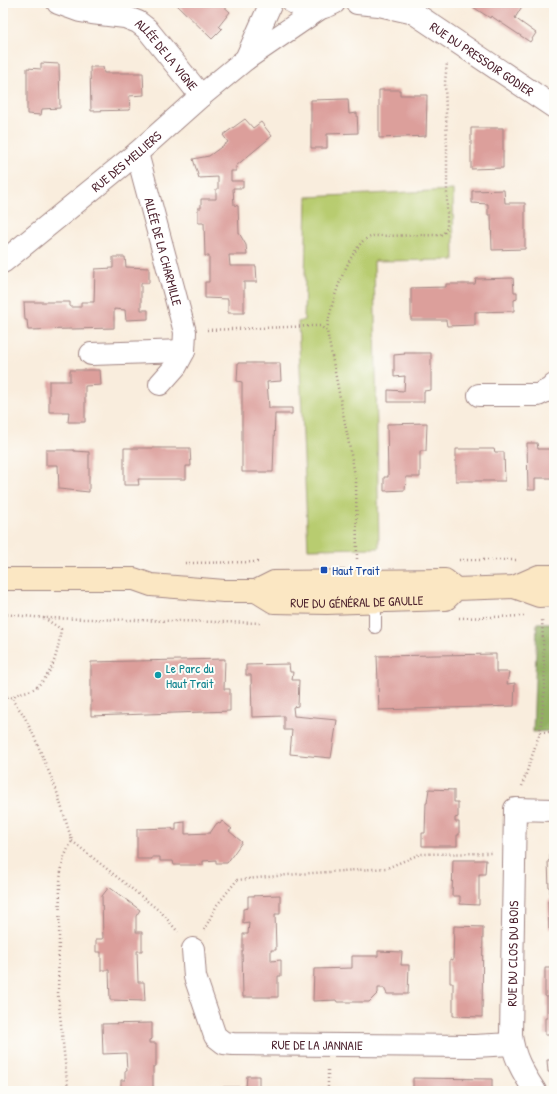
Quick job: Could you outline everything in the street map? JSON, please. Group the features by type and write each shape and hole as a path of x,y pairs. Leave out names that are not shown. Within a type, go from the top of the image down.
{"main road":[{"name":"RUE DU GÉNÉRAL DE GAULLE","path":"514,587 539,576 554,576"},
{"name":"RUE DU GÉNÉRAL DE GAULLE","path":"3,579 134,579 151,585 224,591 256,591 274,602 375,591 446,599 456,589 514,587 539,596 554,595"},
{"name":"RUE DU GÉNÉRAL DE GAULLE","path":"3,590 134,591 151,585"}],"street":[{"name":"ALLÉE DE LA VIGNE","path":"58,3 80,11 125,17 138,22 147,29 201,96"},
{"name":"RUE DES MELLIERS","path":"246,59 271,3"},
{"path":"294,3 302,7 326,6"},
{"name":"RUE DU PRESSOIR GODIER","path":"357,3 404,7 554,107"},
{"name":"RUE DES MELLIERS","path":"3,262 137,153 201,96 246,59 326,6"},
{"name":"ALLÉE DE LA CHARMILLE","path":"137,153 184,341"},
{"path":"92,354 184,341 176,366 160,384"},
{"path":"479,395 538,395 550,389 554,384"},
{"path":"515,809 554,810"},
{"name":"RUE DU CLOS DU BOIS","path":"515,809 511,1034 516,1057 523,1073 535,1091"},
{"name":"RUE DE LA JANNAIE","path":"193,950 195,977 215,1036 224,1043 466,1046 512,1044"}],"lane":[{"path":"375,591 375,627"}],"path":[{"path":"3,3 19,3"},
{"path":"357,560 356,480 327,331 329,318 333,301 345,270 363,240 372,236 440,235 444,233 447,228 445,82 448,59 458,43"},
{"path":"184,341 313,326 320,326 327,331"},
{"path":"515,809 540,732 545,688 542,615"},
{"path":"3,696 13,698 18,694 25,693 35,688 53,666 58,651 62,629 44,618"},
{"path":"13,698 14,704 23,714 37,743 56,789 72,841 162,913 193,950 217,905 237,880 387,868 420,854 514,854"},
{"path":"540,732 554,732"},
{"path":"68,1091 58,995 61,868 65,854 72,841"},
{"path":"328,1085 328,1091"}],"green space":[{"path":"453,190 454,260 374,261 379,548 308,549 298,322 304,320 307,197"},
{"path":"537,623 554,623 554,731 533,732"}],"building":[{"path":"175,3 220,3 230,12 219,26 222,29 212,39"},
{"path":"475,3 524,3 515,18 536,33 530,42 491,16 490,18 473,7"},
{"path":"41,63 59,64 60,108 42,109 41,115 27,114 27,68 41,69"},
{"path":"90,67 103,67 104,73 143,73 144,95 129,96 130,110 91,111"},
{"path":"379,90 400,90 400,95 427,95 426,136 379,138"},
{"path":"348,99 349,114 357,113 358,133 327,134 327,148 311,148 311,100"},
{"path":"245,119 253,128 261,122 272,136 236,166 236,171 231,171 231,181 243,181 243,188 233,188 234,205 238,206 239,233 246,245 247,255 229,255 230,266 256,266 257,282 244,282 244,313 228,313 228,299 205,298 205,282 209,282 209,256 205,256 204,223 198,223 198,208 201,208 201,199 216,199 218,177 199,178 193,159 209,156 228,142 223,135"},
{"path":"471,128 503,128 503,168 471,169"},
{"path":"504,190 505,203 525,203 525,249 492,250 491,215 488,215 488,204 472,203 472,191"},
{"path":"113,257 125,257 126,267 149,268 149,283 141,283 141,310 148,310 148,319 126,320 125,310 114,309 114,328 28,330 27,320 25,320 24,302 70,302 70,307 81,307 81,302 94,302 95,269 113,268"},
{"path":"513,278 514,292 517,292 517,299 514,300 514,311 475,312 475,325 447,326 446,320 411,320 411,288 446,287 446,284 475,284 476,279"},
{"path":"404,353 431,353 431,390 424,391 424,402 388,402 388,390 404,391 405,376 394,377 394,355 405,354"},
{"path":"238,363 280,363 281,381 267,382 269,408 292,408 292,414 275,414 273,472 242,472 242,382 237,381"},
{"path":"70,370 100,370 101,385 85,386 85,422 68,422 69,412 49,412 49,381 70,381"},
{"path":"3,401 5,420 3,422"},
{"path":"427,423 426,451 420,451 420,477 406,477 405,490 384,491 384,477 388,477 387,424"},
{"path":"527,443 537,443 538,449 554,449 554,478 535,478 535,490 528,490"},
{"path":"124,448 190,448 191,466 186,466 186,479 138,479 139,485 124,485"},
{"path":"456,449 494,449 495,452 504,452 505,481 456,481"},
{"path":"46,450 74,450 89,452 89,492 59,489 58,465 46,465"},
{"path":"496,654 496,672 509,672 507,684 515,683 514,706 379,710 377,656"},
{"name":"Le Parc du Haut Trait","path":"225,659 224,689 230,689 230,711 91,716 91,662"},
{"path":"289,664 290,672 293,672 292,680 299,680 298,706 293,707 294,716 337,720 331,758 290,754 292,730 284,730 284,716 252,717 251,675 246,675 246,665"},
{"path":"429,789 454,790 454,802 458,802 458,817 455,818 455,822 459,822 457,846 422,846 422,833 425,833 426,803"},
{"path":"222,821 232,829 229,831 242,842 227,863 216,863 216,860 203,861 203,865 174,865 173,861 160,861 160,857 152,857 152,859 137,859 137,829 172,828 173,830 176,830 176,823 185,822 185,834 210,833 217,823 220,824"},
{"path":"550,840 554,840 554,929 549,929 548,901 550,900 550,888 548,861 550,860"},
{"path":"453,860 486,860 485,874 479,874 479,905 460,904 460,896 452,896"},
{"path":"109,887 140,910 136,916 136,932 142,932 142,951 137,951 138,982 144,982 145,1001 110,1000 109,970 101,970 101,952 96,952 96,939 103,939 102,896"},
{"path":"280,895 280,914 275,914 276,950 271,950 271,961 281,960 281,976 278,976 278,997 243,997 243,934 248,934 249,922 243,923 243,909 248,908 248,896"},
{"path":"454,926 483,927 482,1017 453,1016 453,983 450,983 450,959 453,960"},
{"path":"378,951 402,952 401,965 409,965 408,994 387,994 384,988 378,988 378,993 369,1002 337,1002 336,1000 313,1001 314,969 352,968 352,956 378,956"},
{"path":"545,968 554,968 554,1035 545,1035 547,997 545,996"},
{"path":"152,1023 152,1039 149,1040 149,1043 156,1043 156,1066 153,1067 153,1091 121,1091 121,1080 125,1080 125,1071 127,1071 126,1053 103,1054 102,1024"},
{"path":"547,1060 554,1060 554,1072 548,1072"},
{"path":"247,1076 259,1076 259,1091 223,1091 223,1087 246,1087"},
{"path":"413,1078 492,1079 492,1091 413,1091"}],"place":[{"name":"Haut Trait","path":"324,570"},
{"name":"Le Parc du Haut Trait","path":"158,675"}]}
